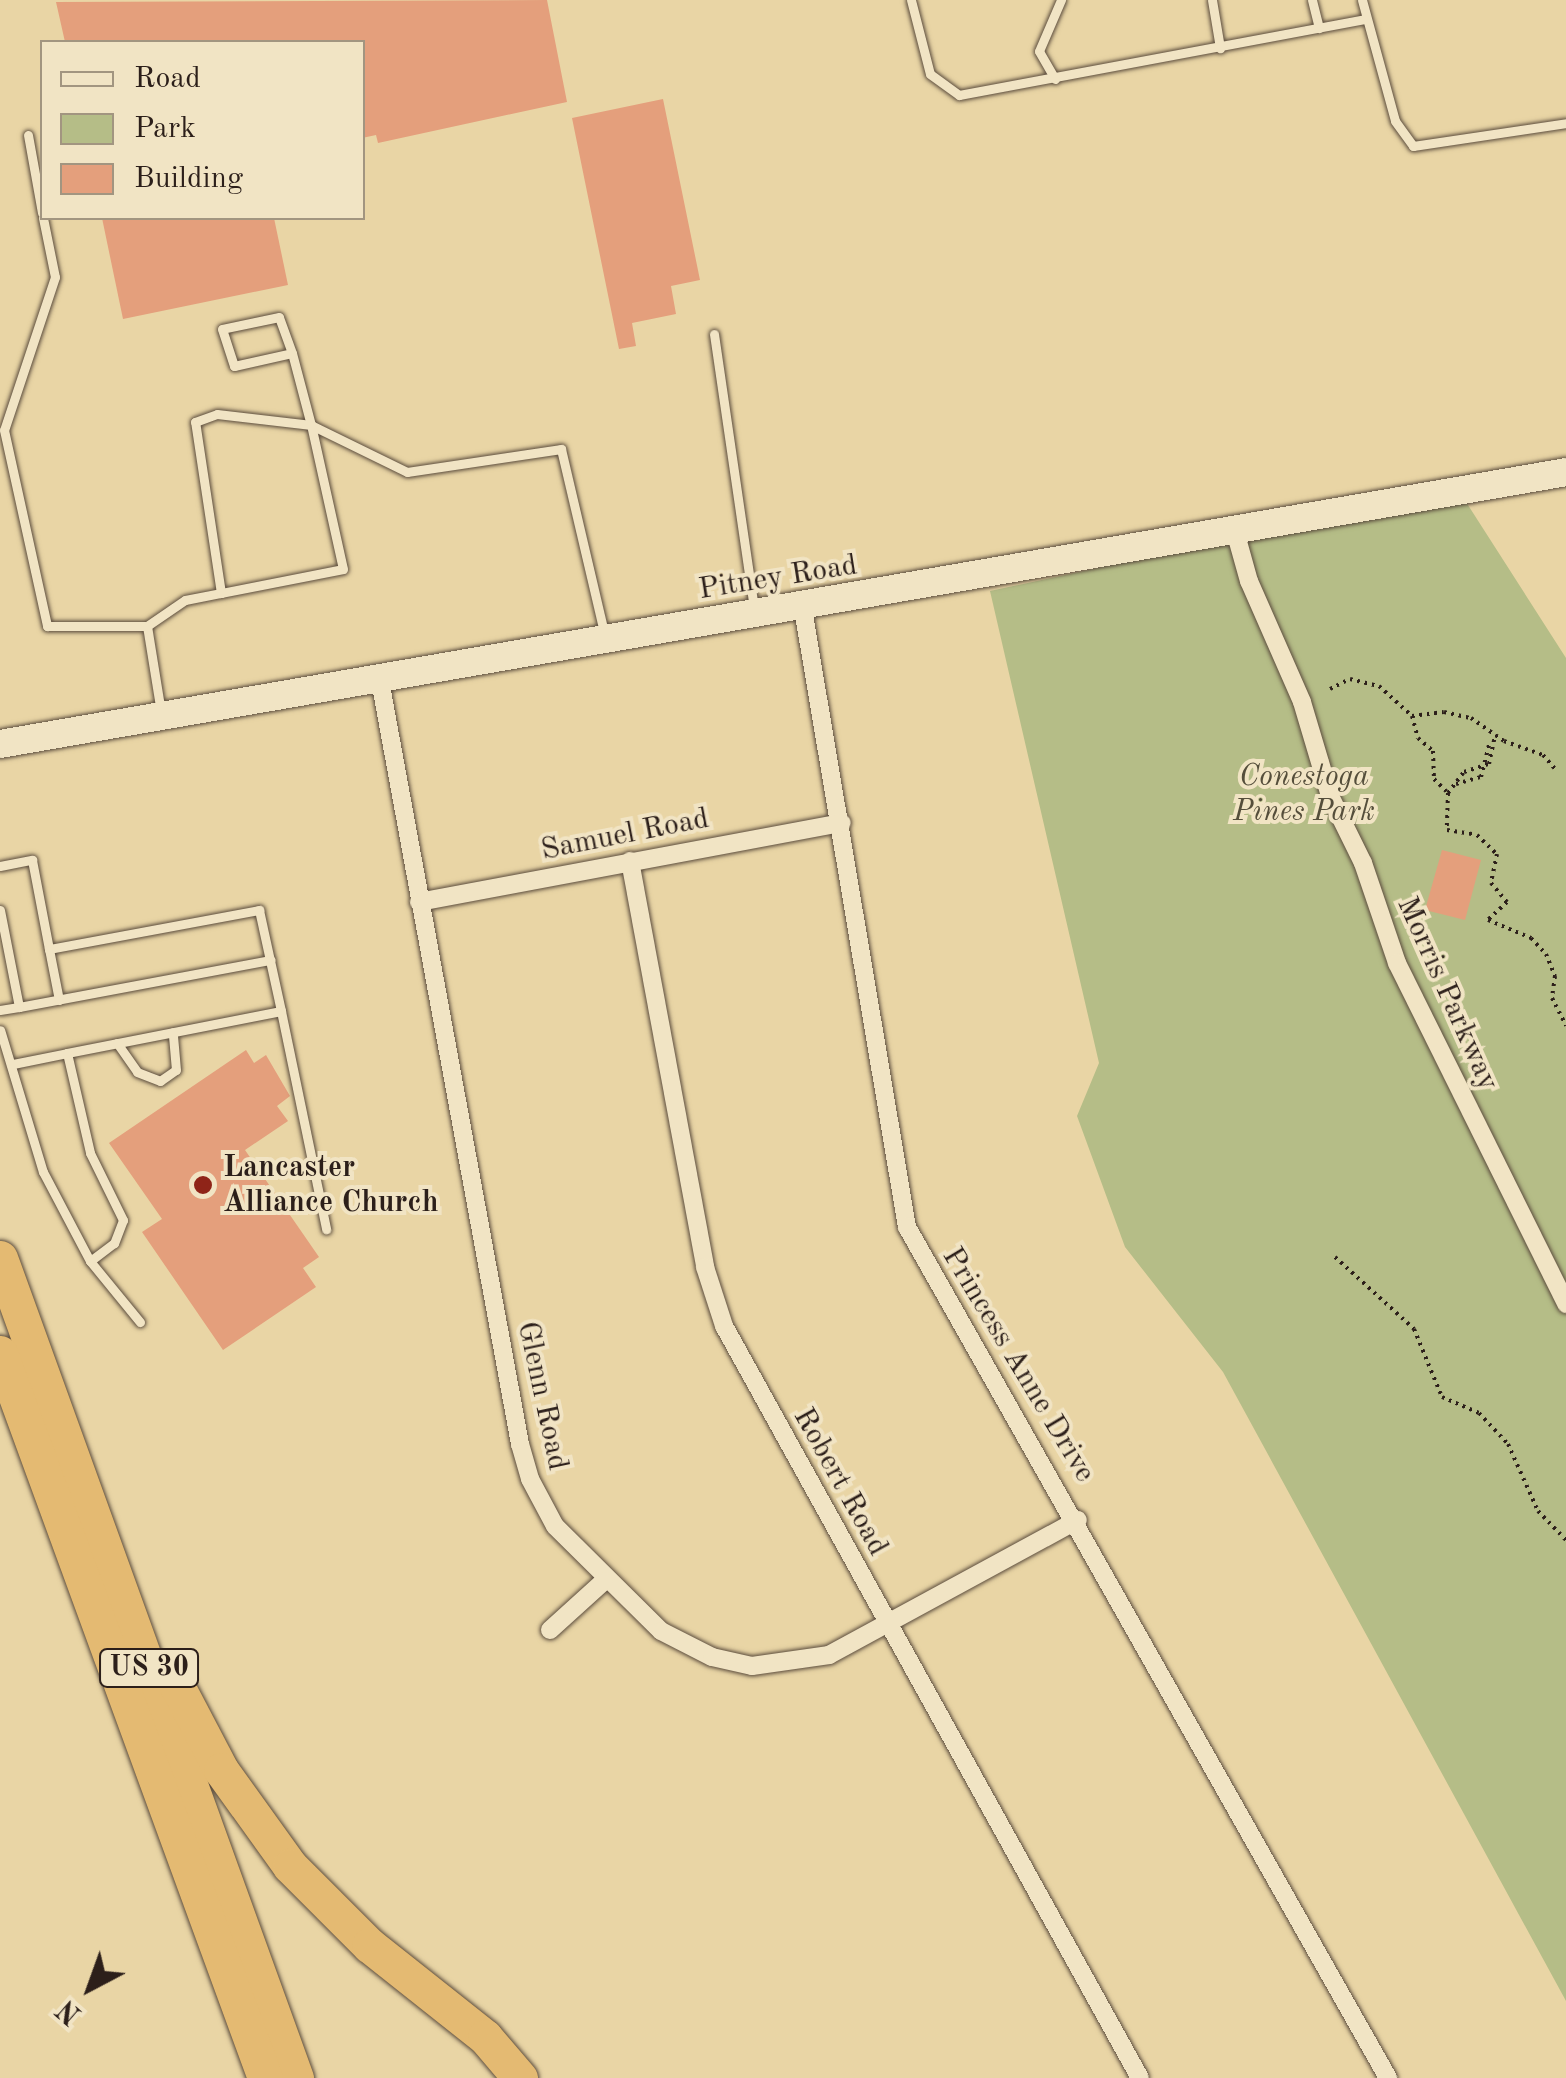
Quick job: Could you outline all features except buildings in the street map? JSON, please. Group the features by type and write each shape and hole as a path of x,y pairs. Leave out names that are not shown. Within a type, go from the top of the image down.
{"highway":[{"name":"US 30","path":"0,1258 296,2078"},
{"name":"US 30","path":"0,1353 265,2078"},
{"path":"44,1377 179,1692 236,1795 329,1908 484,2036 520,2078"}],"main road":[{"name":"Pitney Road","path":"0,744 379,674 756,616 1566,472"}],"street":[{"name":"Morris Parkway","path":"1235,531 1248,582 1302,702 1330,796 1363,863 1397,962 1566,1304"},
{"name":"Princess Anne Drive","path":"803,608 907,1227 1078,1520 1388,2078"},
{"name":"Glenn Road","path":"379,674 530,1480 555,1526 604,1582 682,1644 752,1666 830,1655 1078,1520"},
{"name":"Samuel Road","path":"419,902 842,823"},
{"name":"Robert Road","path":"630,861 711,1294 742,1364 1140,2078"},
{"path":"550,1630 604,1582"}],"lane":[{"path":"912,0 923,59 946,91 974,95 1366,19"},
{"path":"1056,80 1039,51 1061,0"},
{"path":"1212,0 1220,48"},
{"path":"1312,0 1320,28"},
{"path":"1362,0 1395,121 1412,146 1566,123"},
{"path":"28,135 40,199"},
{"path":"44,220 54,278 4,430 47,626 147,626 186,600 343,569 311,425 292,353 280,318 222,329 234,366 292,353"},
{"path":"714,334 756,616"},
{"path":"221,593 195,422 218,414 311,425 406,472 561,449 606,638"},
{"path":"147,626 162,714"},
{"path":"0,866 32,860 59,1000"},
{"path":"49,949 252,907 263,914 326,1229"},
{"path":"0,910 19,1007"},
{"path":"0,1010 271,960"},
{"path":"13,1064 280,1011"},
{"path":"0,1030 43,1172 90,1261 140,1322"},
{"path":"117,1043 137,1072 160,1081 176,1070 173,1032"},
{"path":"67,1053 90,1153 123,1220 114,1243 90,1261"}],"path":[{"path":"1330,689 1350,680 1379,686 1412,716 1418,738 1433,751 1434,778 1448,794"},
{"path":"1412,716 1464,716 1492,738 1543,755 1555,769"},
{"path":"1492,738 1493,758 1482,767 1464,772 1448,794 1447,830 1477,835 1496,854 1492,883 1507,902 1488,920 1531,938 1546,954 1555,976 1552,998 1566,1026"},
{"path":"1456,784 1478,782 1492,738"},
{"path":"1335,1258 1414,1329 1442,1397 1479,1413 1508,1444 1538,1512 1566,1540"}],"green space":[{"name":"Conestoga Pines Park","path":"1459,491 1566,658 1566,2001 1223,1372 1125,1247 1077,1116 1099,1063 990,591"}],"place":[{"name":"Lancaster Alliance Church","path":"203,1185"}]}
